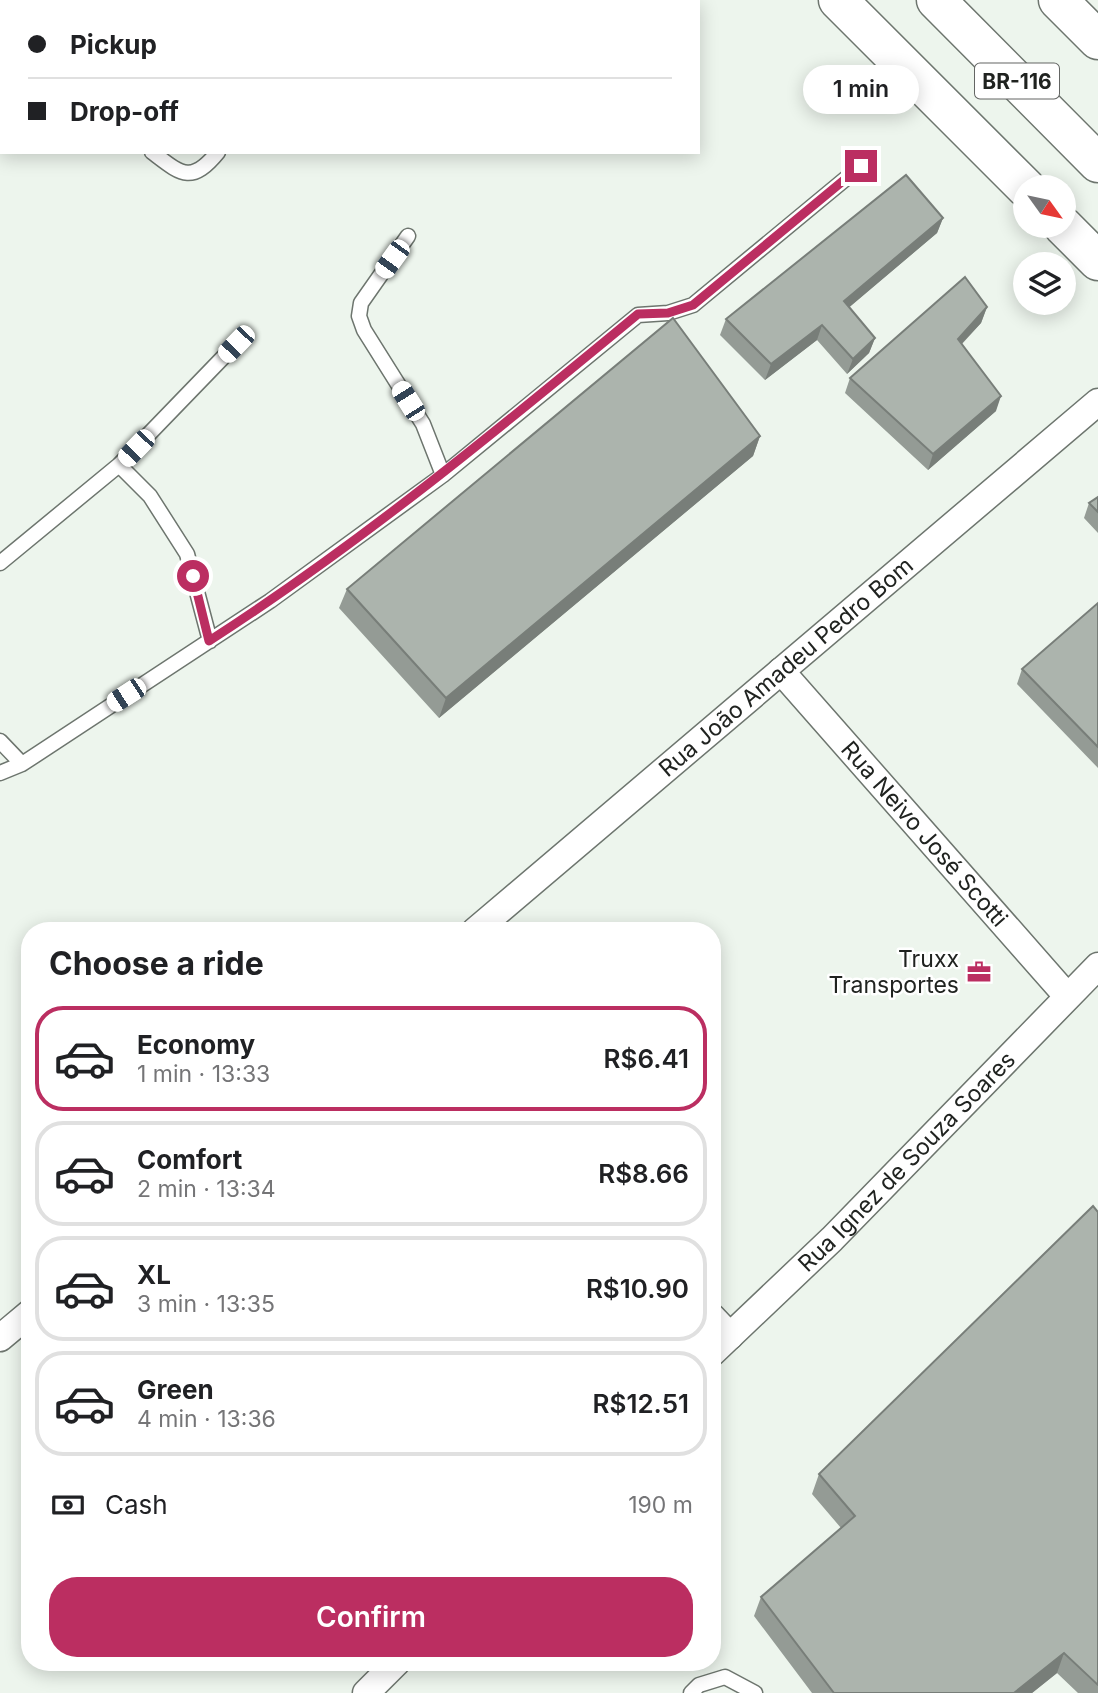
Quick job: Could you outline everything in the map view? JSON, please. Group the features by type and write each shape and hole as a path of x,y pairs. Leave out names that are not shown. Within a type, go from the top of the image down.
{"main road":[{"name":"BR-116","path":"838,0 1013,175"},
{"name":"BR-116","path":"936,0 1098,163"},
{"path":"1058,0 1098,40"},
{"path":"1075,238 1098,261"}],"street":[{"name":"Rua João Amadeu Pedro Bom","path":"486,922 1098,402"},
{"name":"Rua Neivo José Scotti","path":"780,671 1067,996"},
{"name":"Rua Ignez de Souza Soares","path":"721,1332 832,1239 1098,966"},
{"path":"0,1338 21,1320"}],"lane":[{"path":"155,154 179,172 194,173 207,165 216,154"},
{"path":"0,773 22,764 270,601 443,475 638,314 668,313 693,305 861,166"},
{"path":"408,236 361,303 359,316 364,330 423,424 443,475"},
{"path":"0,563 119,465 236,344"},
{"path":"119,465 150,496 187,554 209,641"},
{"path":"0,741 22,764"},
{"path":"691,1693 699,1685 725,1677 755,1693"}],"building":[{"path":"906,175 943,218 844,301 875,338 853,359 822,325 771,364 726,319"},
{"path":"965,277 987,307 958,339 1001,396 933,454 850,378"},
{"path":"673,318 760,436 446,698 347,589"},
{"path":"1098,497 1098,512 1089,503"},
{"path":"1098,603 1098,747 1022,669"},
{"path":"1093,1206 1098,1212 1098,1685 1064,1653 1014,1693 834,1693 761,1597 855,1516 819,1474"}],"place":[{"name":"Truxx Transportes","path":"979,972"}],"route":[{"path":"193,576 209,641 270,601 443,475 638,314 668,313 693,305 861,166"}]}
